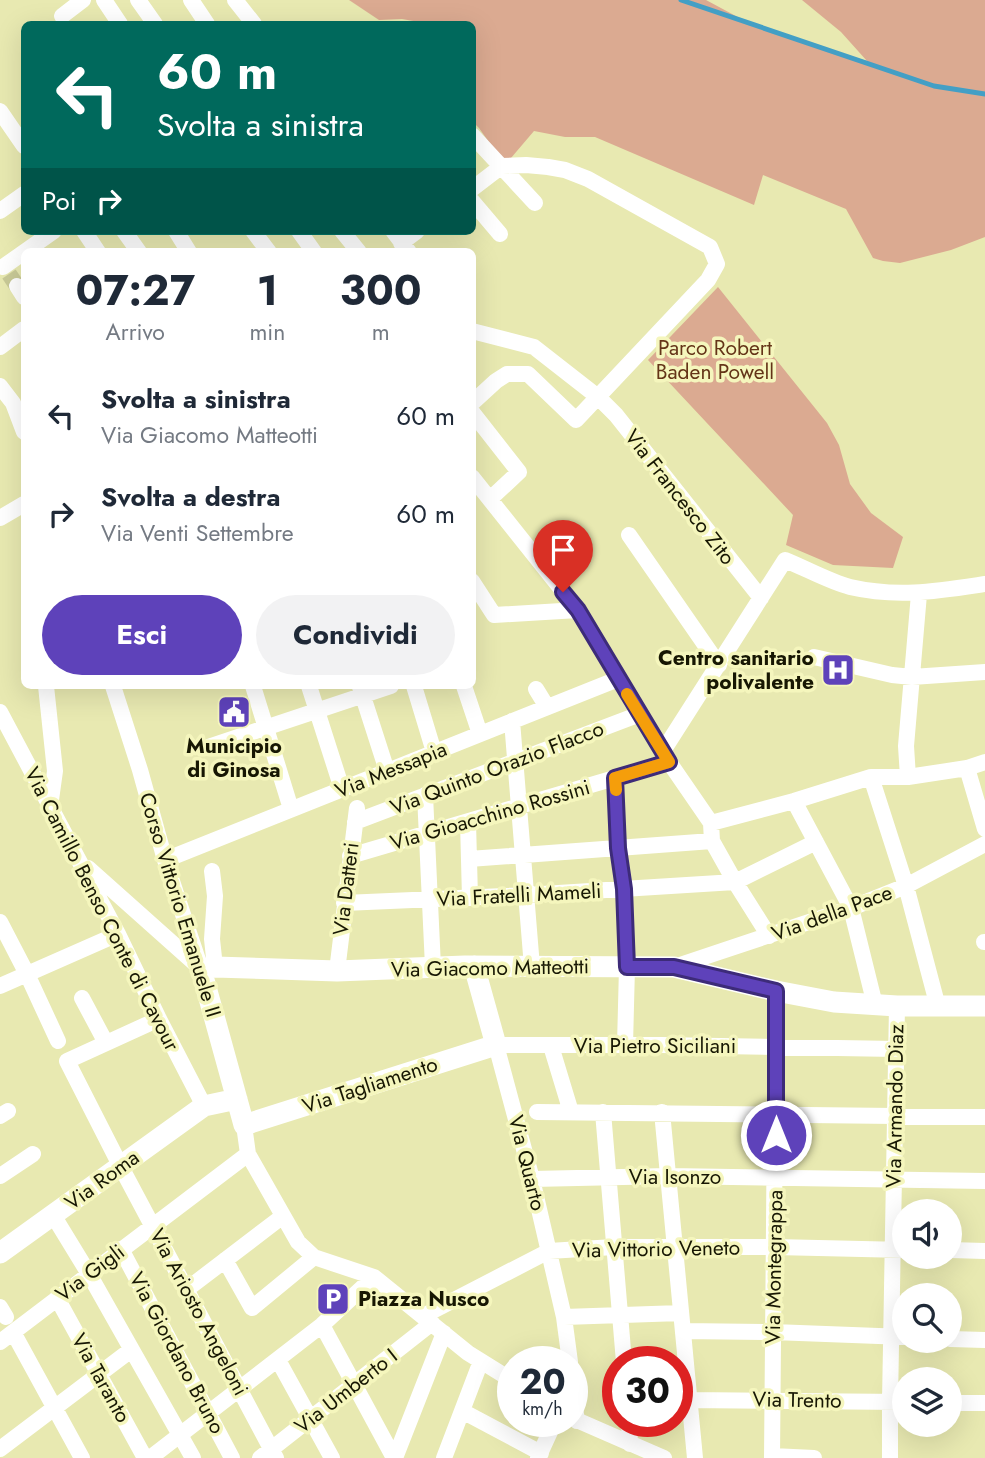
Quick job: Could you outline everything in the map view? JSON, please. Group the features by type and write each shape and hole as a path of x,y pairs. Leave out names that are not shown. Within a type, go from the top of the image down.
{"street":[{"path":"62,16 83,0"},
{"path":"104,0 118,21"},
{"path":"138,0 153,21"},
{"path":"191,0 205,21"},
{"path":"235,0 252,21"},
{"path":"0,111 21,142"},
{"path":"476,139 535,203"},
{"path":"476,186 502,166 548,167 588,178 710,247 717,264 708,280 576,421 528,374 507,374 476,398"},
{"path":"0,211 21,196"},
{"path":"476,206 500,234"},
{"path":"38,248 50,235"},
{"path":"0,347 21,331"},
{"name":"Via Francesco Zito","path":"476,332 534,347 598,397 616,415 761,598"},
{"path":"0,386 19,401"},
{"path":"476,417 519,471 490,499"},
{"path":"476,482 578,610 640,715 710,823 712,841 769,936"},
{"path":"0,518 21,506"},
{"path":"629,535 719,665"},
{"path":"666,756 785,560 849,586 897,594 919,594 985,584"},
{"path":"476,587 494,615 578,610"},
{"path":"908,777 906,746 919,594"},
{"path":"814,657 912,677 985,672"},
{"name":"Via Messapia","path":"165,860 618,679"},
{"path":"46,689 55,771 51,807"},
{"name":"Corso Vittorio Emanuele II","path":"114,689 165,860 208,968 244,1125"},
{"path":"254,689 291,809"},
{"path":"310,689 342,789"},
{"path":"415,689 434,752"},
{"path":"465,689 480,734"},
{"path":"536,690 547,707"},
{"path":"208,747 318,710 361,691 387,771"},
{"name":"Via Camillo Benso Conte di Cavour","path":"0,712 118,934 204,1106"},
{"name":"Via Quinto Orazio Flacco","path":"356,815 425,795 640,715"},
{"path":"512,721 532,967"},
{"name":"Via Gioacchino Rossini","path":"350,856 615,778 666,756"},
{"path":"710,823 871,777 908,777 967,768 985,762"},
{"path":"967,768 985,830"},
{"path":"871,777 906,886 938,1007"},
{"path":"615,778 627,967 625,1045"},
{"path":"425,795 433,967"},
{"name":"Via Armando Diaz","path":"794,801 851,908 886,1006 897,1049 895,1199"},
{"name":"Via Datteri","path":"337,971 356,815"},
{"path":"468,822 470,898"},
{"path":"469,859 712,841"},
{"path":"735,882 816,842"},
{"name":"Via della Pace","path":"674,967 851,908 906,886 985,844"},
{"path":"79,860 208,968"},
{"path":"208,968 215,896 212,871"},
{"name":"Via Fratelli Mameli","path":"344,903 735,882"},
{"path":"0,922 58,1041"},
{"path":"0,986 118,934"},
{"name":"Via Giacomo Matteotti","path":"208,968 337,971 474,966 674,967 834,1002 886,1006 985,1006"},
{"name":"Via Quarto","path":"474,966 532,1178 564,1317 567,1346"},
{"name":"Via Montegrappa","path":"772,1457 776,991"},
{"path":"82,998 106,1043 159,1019"},
{"name":"Via Ariosto Angeloni","path":"106,1043 67,1061 240,1388 269,1455"},
{"name":"Via Pietro Siciliani","path":"496,1045 897,1049"},
{"name":"Via Tagliamento","path":"244,1125 496,1045"},
{"path":"551,1046 571,1112"},
{"path":"204,1106 237,1099"},
{"name":"Via Roma","path":"0,1253 204,1106"},
{"path":"537,1112 985,1117"},
{"path":"603,1112 623,1346"},
{"path":"662,1112 685,1346"},
{"path":"244,1125 248,1154 298,1242 314,1257 374,1277 468,1353 497,1371"},
{"path":"0,1176 33,1154"},
{"name":"Via Gigli","path":"7,1337 248,1154"},
{"name":"Via Isonzo","path":"532,1178 668,1176 985,1181"},
{"path":"53,1215 193,1458"},
{"path":"186,1290 284,1216"},
{"name":"Via Vittorio Veneto","path":"433,1324 549,1251 614,1247 892,1250"},
{"name":"Via Giordano Bruno","path":"121,1249 232,1458"},
{"path":"962,1250 985,1251"},
{"path":"225,1259 252,1308 314,1257"},
{"path":"147,1458 322,1325 374,1277"},
{"name":"Via Taranto","path":"57,1298 147,1458"},
{"path":"564,1317 681,1313"},
{"path":"394,1458 433,1324"},
{"name":"Via Umberto I","path":"269,1455 310,1419 433,1324"},
{"path":"322,1325 394,1458"},
{"path":"683,1331 892,1337"},
{"path":"7,1337 55,1408 82,1458"},
{"path":"962,1339 985,1340"},
{"path":"0,1449 131,1350"},
{"path":"278,1360 332,1458"},
{"path":"448,1457 481,1361"},
{"name":"Via Trento","path":"693,1400 892,1402"},
{"path":"962,1403 985,1403"},
{"path":"462,1411 540,1455 548,1437"},
{"path":"588,1426 663,1458"},
{"path":"693,1435 695,1458"},
{"path":"630,1437 631,1444"},
{"name":"Via Armando Diaz","path":"890,1458 893,1437"},
{"path":"772,1457 814,1458"}],"green space":[{"path":"349,0 706,0 760,29 867,61 841,32 802,0 985,0 985,237 951,250 900,263 883,261 873,258 846,209 763,175 754,205 595,137 565,137 534,131 505,165 476,125 476,21 379,20"},
{"name":"Parco Robert Baden Powell","path":"718,287 827,423 839,445 850,484 871,513 903,537 893,568 833,565 786,545 793,515 648,360"}],"waterway":[{"path":"681,0 934,86 985,94"}],"tunnel":[{"path":"9,274 17,286"}],"slow traffic":[{"path":"616,790 615,778 669,762 627,694"}],"place":[{"name":"Centro sanitario polivalente","path":"838,670"},
{"name":"Municipio di Ginosa","path":"234,712"},
{"name":"Piazza Nusco","path":"333,1299"}],"route":[{"path":"563,592 578,610 669,762 615,778 627,967 674,967 776,991 776,1135"}]}
